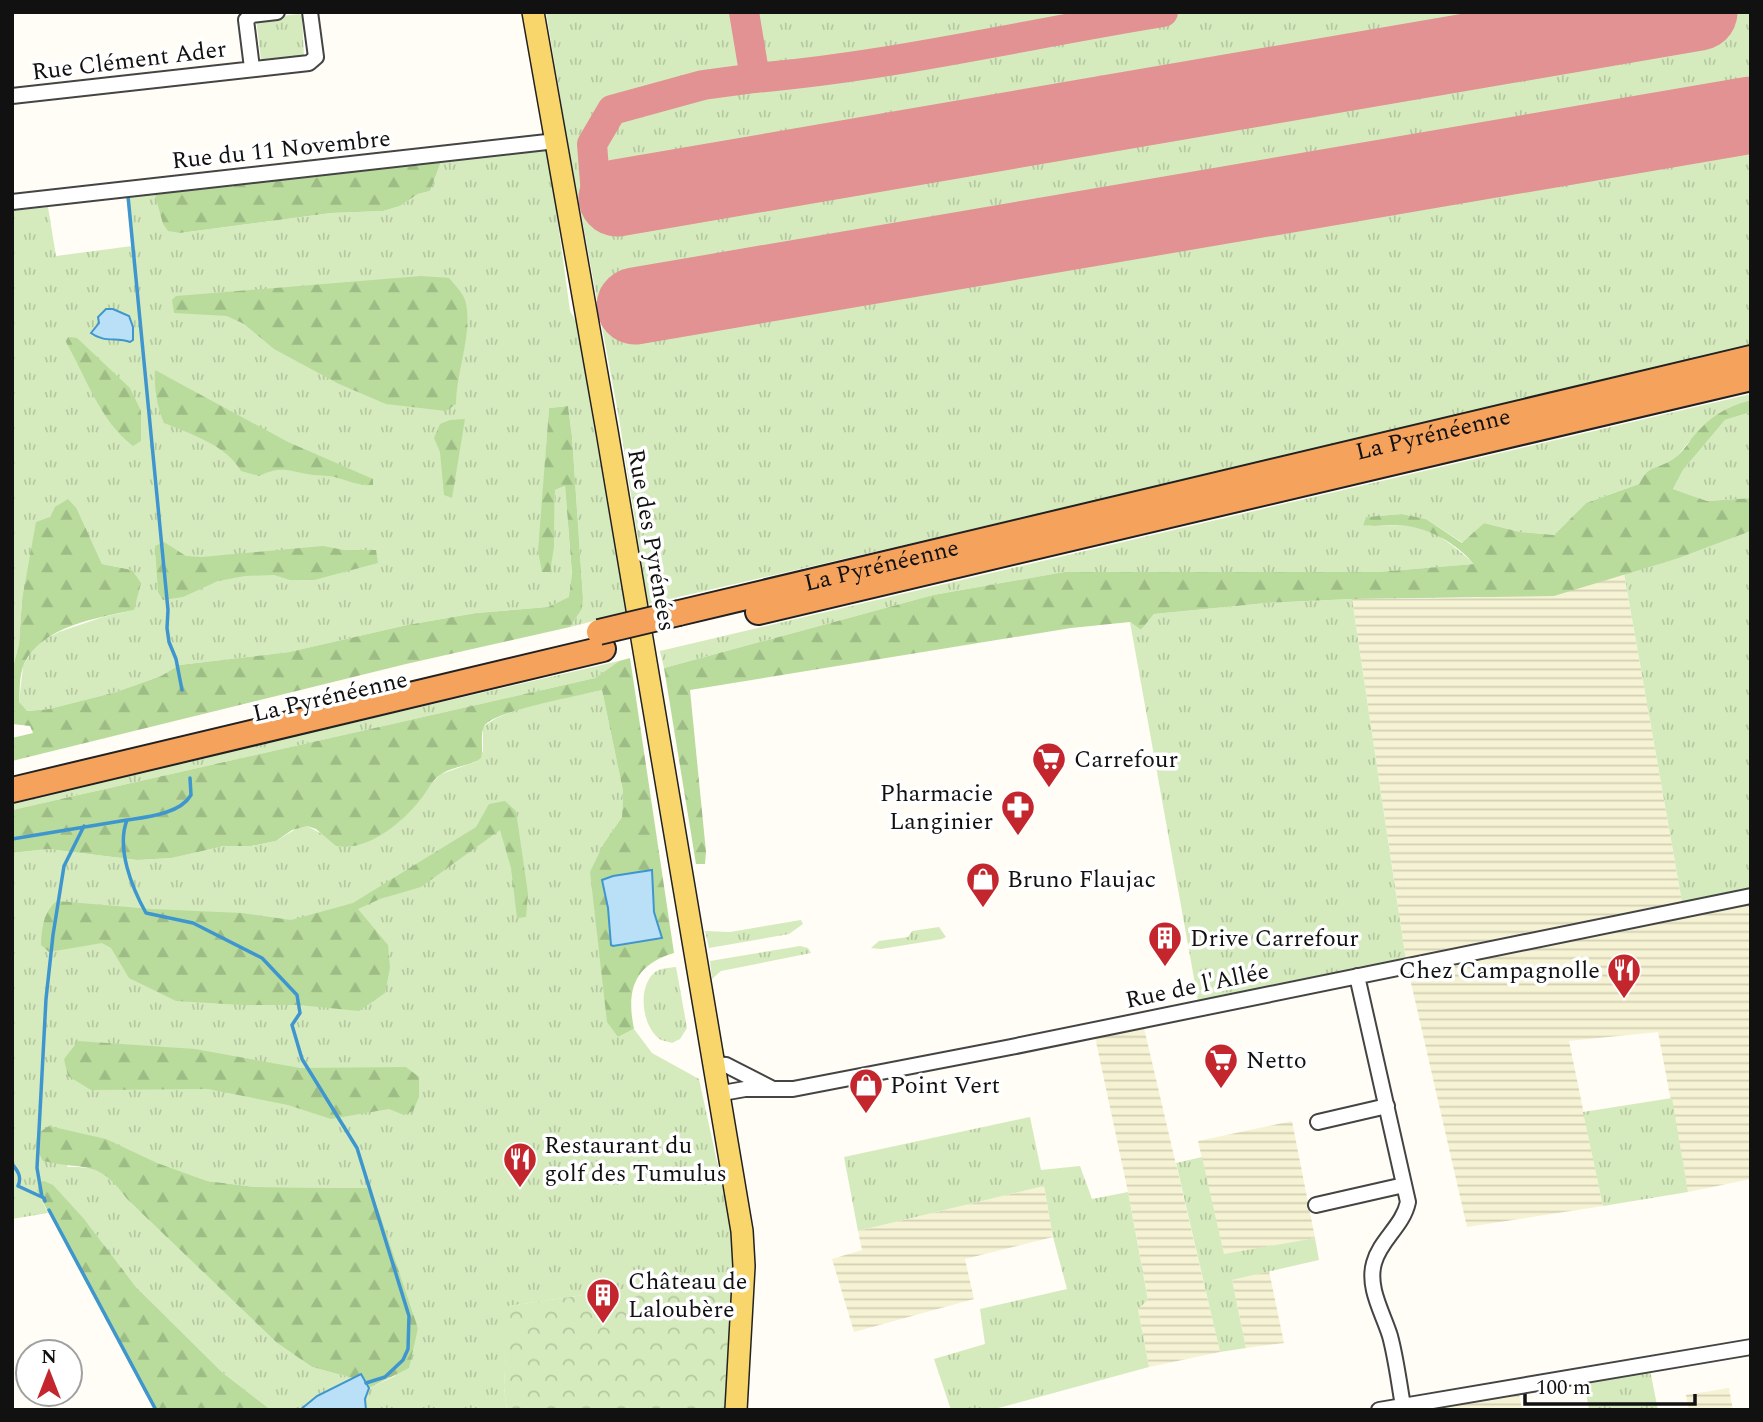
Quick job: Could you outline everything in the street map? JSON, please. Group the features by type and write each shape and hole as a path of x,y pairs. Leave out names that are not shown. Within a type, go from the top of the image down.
{"highway":[{"name":"La Pyrénéenne","path":"681,622 1751,358"},
{"name":"La Pyrénéenne","path":"12,772 1751,378"},
{"name":"La Pyrénéenne","path":"12,790 601,640"}],"main road":[{"name":"Rue des Pyrénées","path":"533,12 740,1218 744,1266 736,1410"}],"street":[{"name":"Rue Clément Ader","path":"252,68 246,20 252,15 277,12"},
{"name":"Rue Clément Ader","path":"12,96 309,63 316,57 310,12"},
{"name":"Rue du 11 Novembre","path":"12,202 555,141"},
{"name":"Rue de l'Allée","path":"719,1098 728,1092 746,1089 793,1089 1011,1047 1751,896"},
{"path":"1357,976 1409,1202 1406,1211 1378,1253 1372,1276 1380,1315 1390,1335 1403,1406"},
{"path":"715,1070 726,1065 775,1090"},
{"name":"Rue de l'Allée","path":"715,1070 746,1089"},
{"path":"1318,1122 1387,1106"},
{"path":"1316,1205 1405,1185"},
{"path":"1379,1410 1751,1347"}],"shaded area":[{"path":"1624,573 1682,902 1751,888 1751,1179 1688,1192 1658,1032 1569,1041 1603,1206 1467,1227 1406,961 1352,599 1477,598 1605,579"},
{"path":"1144,1028 1220,1352 1149,1367 1138,1309 1148,1299 1095,1037"},
{"path":"1292,1121 1315,1238 1224,1255 1198,1141"},
{"path":"1044,1186 1053,1237 965,1259 974,1299 854,1332 832,1259 862,1250 858,1231"},
{"path":"1269,1271 1284,1343 1246,1348 1232,1280"},
{"path":"1729,1388 1733,1410 1689,1410 1686,1395"},
{"path":"1519,1394 1522,1410 1420,1410"}],"green space":[{"path":"546,12 1751,12 1751,349 648,604 619,418"},
{"path":"299,14 302,16 304,58 261,59 256,19"},
{"path":"548,150 570,311 576,321 626,613 570,627 582,609 583,598 572,436 568,406 549,408 545,462 554,547 555,490 565,486 572,575 570,597 548,607 476,613 407,625 289,652 179,665 161,676 116,692 49,709 27,711 22,708 19,702 23,666 33,649 59,632 134,610 132,570 102,564 77,509 56,507 50,517 22,600 19,644 12,671 12,211 48,207 56,256 132,246 126,194 154,191 180,233 331,213 383,211 430,191 441,162"},
{"path":"441,162 430,191 383,211 331,213 180,233 168,231 163,224 154,191"},
{"path":"421,276 449,278 465,300 466,338 456,404 446,411 386,404 339,384 274,349 244,324 227,316 174,313 172,300 176,296"},
{"path":"68,337 77,338 130,388 141,411 141,441 133,446 111,424 66,342"},
{"path":"155,370 288,442 373,479 373,485 288,470 272,471 259,476 241,471 217,447 164,423 156,397"},
{"path":"1751,394 1751,400 1717,417 1675,458 1646,473 1639,484 1586,503 1554,535 1520,532 1484,523 1463,543 1426,519 1402,514 1367,517 1363,524 1422,528 1446,541 1475,564 1377,572 1064,572 933,595 664,668 660,651"},
{"path":"1751,400 1751,412 1725,420 1683,470 1673,489 1707,501 1751,498 1751,531 1679,558 1554,596 1352,599 1267,603 1154,614 1141,630 1130,622 1071,628 690,690 706,852 705,864 696,864 664,668 933,595 1064,572 1377,572 1474,564 1449,542 1429,532 1407,526 1363,525 1366,517 1402,514 1426,519 1462,543 1484,523 1520,532 1554,535 1586,503 1639,484 1650,470 1678,455 1711,419 1732,406"},
{"path":"568,406 583,598 582,609 570,627 406,664 12,761 12,738 33,733 30,726 12,724 12,671 19,644 22,600 36,522 50,517 55,507 68,499 77,509 102,564 132,570 141,583 134,610 104,616 57,632 32,651 24,664 20,683 19,702 27,711 49,709 116,692 161,676 179,665 289,652 407,625 476,613 548,607 569,597 572,574 565,486 555,490 554,547 550,572 542,572 538,551 549,408"},
{"path":"1751,412 1751,498 1707,501 1673,489 1683,470 1725,420"},
{"path":"465,419 452,498 444,495 440,452 434,438 440,424"},
{"path":"1751,531 1751,888 1682,902 1624,573 1679,558"},
{"path":"164,542 186,556 202,557 323,546 344,550 376,550 378,563 314,580 290,580 274,575 245,576 218,581 183,597 163,600 158,592 155,546"},
{"path":"1352,599 1406,961 1199,1006 1130,622 1141,630 1154,614 1267,603"},
{"path":"630,658 674,953 650,964 636,981 631,1002 634,1029 618,1037 607,1022 590,872 604,843 622,817 623,791 602,690 521,709 492,720 483,729 481,758 440,775 404,818 383,834 360,845 336,846 316,829 307,826 292,830 276,841 251,846 224,846 172,858 137,860 48,849 12,853 12,810 595,678 619,661"},
{"path":"619,661 595,678 12,810 12,802"},
{"path":"602,690 623,791 622,817 604,843 618,1037 634,1029 652,1053 699,1079 730,1222 735,1273 509,1306 504,1387 507,1410 366,1410 365,1400 369,1388 395,1376 418,1328 379,1211 367,1188 255,1187 207,1181 49,1126 68,1167 88,1168 109,1177 127,1199 277,1343 312,1367 352,1378 317,1396 300,1410 271,1410 223,1373 136,1287 85,1220 37,1191 48,1213 12,1219 12,853 48,849 137,860 172,858 224,846 251,846 276,841 299,827 307,826 322,834 419,801 441,774 475,762 483,751 483,728 505,714"},
{"path":"505,801 516,811 528,894 526,917 517,918 511,868 500,830 421,887 380,899 358,909 388,945 390,968 385,993 359,1011 299,1005 176,1001 129,978 111,948 102,943 49,952 41,945 46,915 57,901 242,913 291,920 353,903 476,827 489,804"},
{"path":"801,920 803,924 789,934 709,948 705,931 730,932"},
{"path":"939,927 946,937 942,939 881,949 871,948 879,941 908,937 912,931"},
{"path":"800,946 808,948 811,953 721,971 712,979 710,961"},
{"path":"676,967 687,1028 680,1039 672,1043 661,1040 650,1027 644,998 645,988 654,973"},
{"path":"78,1041 195,1049 300,1068 406,1067 419,1077 419,1097 413,1111 404,1115 389,1109 331,1119 288,1105 208,1089 91,1090 68,1076 64,1059"},
{"path":"1672,1098 1688,1192 1603,1206 1583,1112"},
{"path":"1030,1117 1041,1170 1080,1166 1092,1199 1128,1192 1148,1300 1138,1309 1149,1367 991,1410 951,1410 934,1359 985,1344 980,1309 1067,1289 1053,1237 1044,1186 858,1231 844,1157"},
{"path":"49,1126 106,1139 157,1163 207,1181 255,1187 367,1188 379,1211 418,1328 409,1368 369,1388 361,1375 352,1378 312,1367 277,1343 127,1199 108,1177 90,1168 43,1161 35,1146 38,1133"},
{"path":"1202,1157 1224,1254 1315,1238 1319,1260 1232,1280 1246,1348 1220,1352 1176,1163"},
{"path":"40,1182 53,1185 85,1220 136,1287 223,1373 271,1410 154,1410 37,1191"},
{"path":"735,1273 725,1410 507,1410 504,1387 508,1306"},
{"path":"1650,1370 1658,1410 1589,1410 1584,1381"}],"water":[{"path":"106,309 129,316 133,327 133,340 130,342 105,339 91,333 99,323 98,317"},
{"path":"652,870 654,912 662,938 611,945 608,908 602,880"},
{"path":"361,1374 369,1388 365,1399 366,1410 300,1410 317,1396"}],"waterway":[{"path":"128,196 168,610 167,628 182,690"},
{"path":"190,778 191,795 179,806 162,814 127,820 123,843 127,868 146,913 193,923 262,958 297,995 300,1013 292,1025 302,1059 357,1148 409,1316 408,1349 403,1360 385,1377 366,1383"},
{"path":"12,839 127,820"},
{"path":"42,1197 37,1168 46,999 53,935 64,866 84,826"},
{"path":"12,1164 19,1174 18,1186 44,1198 45,1201"},
{"path":"49,1210 156,1410"}],"taxiway":[{"path":"596,195 592,144 612,110 703,85 755,78 744,12"},
{"path":"755,78 908,58 1163,12"}],"runway":[{"path":"617,198 1699,12"},
{"path":"635,306 1751,115"}],"place":[{"name":"Carrefour","path":"1049,789"},
{"name":"Pharmacie Langinier","path":"1018,837"},
{"name":"Bruno Flaujac","path":"983,909"},
{"name":"Drive Carrefour","path":"1165,968"},
{"name":"Chez Campagnolle","path":"1624,1000"},
{"name":"Netto","path":"1221,1090"},
{"name":"Point Vert","path":"866,1115"},
{"name":"Restaurant du golf des Tumulus","path":"520,1189"},
{"name":"Château de Laloubère","path":"603,1325"}]}
